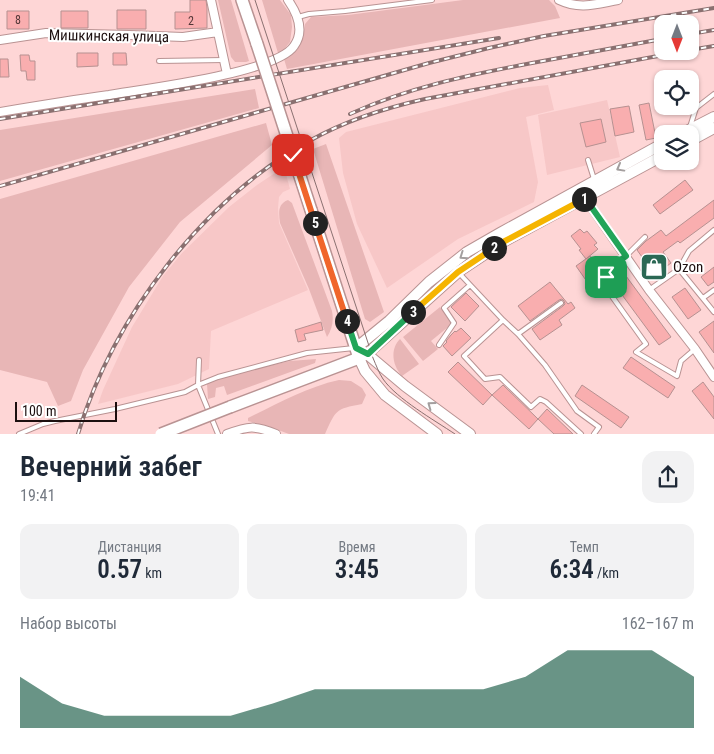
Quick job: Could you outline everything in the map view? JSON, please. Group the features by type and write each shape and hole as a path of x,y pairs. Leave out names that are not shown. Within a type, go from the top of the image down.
{"main road":[{"path":"242,0 366,371 384,395 438,434"},
{"path":"697,125 714,117"},
{"path":"699,136 714,128"},
{"path":"361,353 389,321 429,282 468,252 654,148"},
{"path":"161,434 324,371 361,353 458,272 503,242 654,160"},
{"path":"361,353 470,434"}],"street":[{"path":"211,0 227,74"},
{"path":"0,112 200,80 256,66 289,52 298,39 298,18 288,0"},
{"path":"559,0 568,4 585,6 618,0"},
{"name":"Мишкинская улица","path":"0,40 46,34 183,38 218,32"},
{"path":"585,198 649,290 711,368 714,377"},
{"path":"227,434 252,427 261,428 276,434"}],"lane":[{"path":"298,18 309,14 345,12 432,0"},
{"path":"159,61 224,60"},
{"path":"688,125 696,108 714,94"},
{"path":"588,160 594,182"},
{"path":"649,290 679,269 689,251 714,230"},
{"path":"645,237 626,256 607,270 606,277 601,281 646,344 636,352 676,376 681,361 694,349"},
{"path":"679,269 714,312"},
{"path":"458,272 545,365 577,411 599,427 594,434"},
{"path":"439,345 454,323 444,308 470,285"},
{"path":"703,298 714,290"},
{"path":"518,334 561,303"},
{"path":"503,320 464,356 485,379 500,377 531,407 540,399 546,402 581,434"},
{"path":"19,434 56,420 115,409 185,392 218,376 307,353 361,353"},
{"path":"199,360 198,385 218,434"}],"shaded area":[{"path":"218,0 231,0 249,61 235,62 231,57"},
{"path":"262,0 280,0 291,15 290,42 282,52 278,53"},
{"path":"463,0 549,0 555,6 560,18 287,69 284,59 297,50 303,38 305,24 311,17 348,15"},
{"path":"548,85 554,110 526,117 538,182 534,202 458,239 387,288 357,224 343,173 339,138 346,132 520,88"},
{"path":"255,89 259,108 0,181 0,130"},
{"path":"607,100 620,157 547,175 538,115"},
{"path":"266,123 272,145 180,222 129,287 83,370 71,401 58,406 47,382 0,370 0,199"},
{"path":"326,144 384,312 370,322 365,319 313,149"},
{"path":"284,167 290,189 283,192 279,197 279,223 308,290 211,331 209,369 178,384 98,404 132,327 163,276 182,253 229,207"},
{"path":"288,200 292,203 332,311 332,325 327,337 309,289 280,223 280,207"},
{"path":"440,307 453,323 431,341 438,349 423,361 403,337"},
{"path":"400,339 419,364 402,376 394,362 395,347"},
{"path":"316,359 315,363 227,395 224,386 216,388 215,397 208,399 207,384 218,378 290,361"},
{"path":"339,380 351,381 362,388 366,395 362,404 346,407 334,415 325,434 289,434 248,421 248,418 293,396"}],"building":[{"path":"190,0 206,0 207,28 175,29 175,12 190,12"},
{"path":"117,10 146,10 146,29 117,29"},
{"path":"7,11 29,11 29,29 7,29"},
{"path":"61,11 88,11 88,28 61,28"},
{"path":"77,53 98,53 98,66 77,67"},
{"path":"113,53 126,53 127,65 113,65"},
{"path":"20,55 29,55 30,61 35,61 35,80 27,80 26,71 21,71"},
{"path":"0,59 8,59 9,77 0,77"},
{"path":"649,103 654,138 646,140 639,105"},
{"path":"629,106 634,132 615,136 610,109"},
{"path":"601,119 606,142 586,147 580,123"},
{"path":"685,180 693,190 660,214 653,205"},
{"path":"714,200 714,218 680,243 678,241 663,252 671,263 655,275 637,250 661,230 666,236"},
{"path":"580,229 584,233 587,231 597,243 594,245 598,249 586,259 571,236"},
{"path":"590,256 601,272 597,275 600,277 597,281 590,286 576,266"},
{"path":"714,267 714,282 708,286 701,277"},
{"path":"626,276 671,337 659,345 614,284"},
{"path":"550,282 568,304 571,302 575,308 559,320 562,325 540,340 532,329 563,306 565,304 564,301 562,299 559,300 530,321 518,306"},
{"path":"685,288 701,310 688,319 672,297"},
{"path":"466,293 479,306 465,321 451,307"},
{"path":"714,321 714,353 699,332"},
{"path":"321,322 323,330 304,334 306,340 298,342 295,330"},
{"path":"461,328 471,338 452,356 443,346 455,331"},
{"path":"631,357 675,387 668,398 623,368"},
{"path":"458,362 492,395 483,405 448,372"},
{"path":"703,382 714,397 714,419 692,391"},
{"path":"503,385 538,419 529,429 492,395"},
{"path":"582,385 629,417 621,428 575,396"},
{"path":"547,409 573,434 554,434 538,419"}],"tram line":[{"path":"255,0 378,369 389,387 397,394 416,409 455,434"}],"railway":[{"path":"0,186 429,63 489,48 544,36 714,8"},
{"path":"699,32 714,30"},
{"path":"0,119 499,38"},
{"path":"350,114 394,96 462,77 654,40"},
{"path":"699,48 714,46"},
{"path":"78,434 94,390 114,347 139,305 167,265 199,228 234,194 271,165 325,133 367,115 395,106 654,57"}],"place":[{"name":"Ozon","path":"654,267"}],"route":[{"path":"293,155 356,348 368,354 458,272 503,242 585,198 626,256 607,270 606,277"}]}
